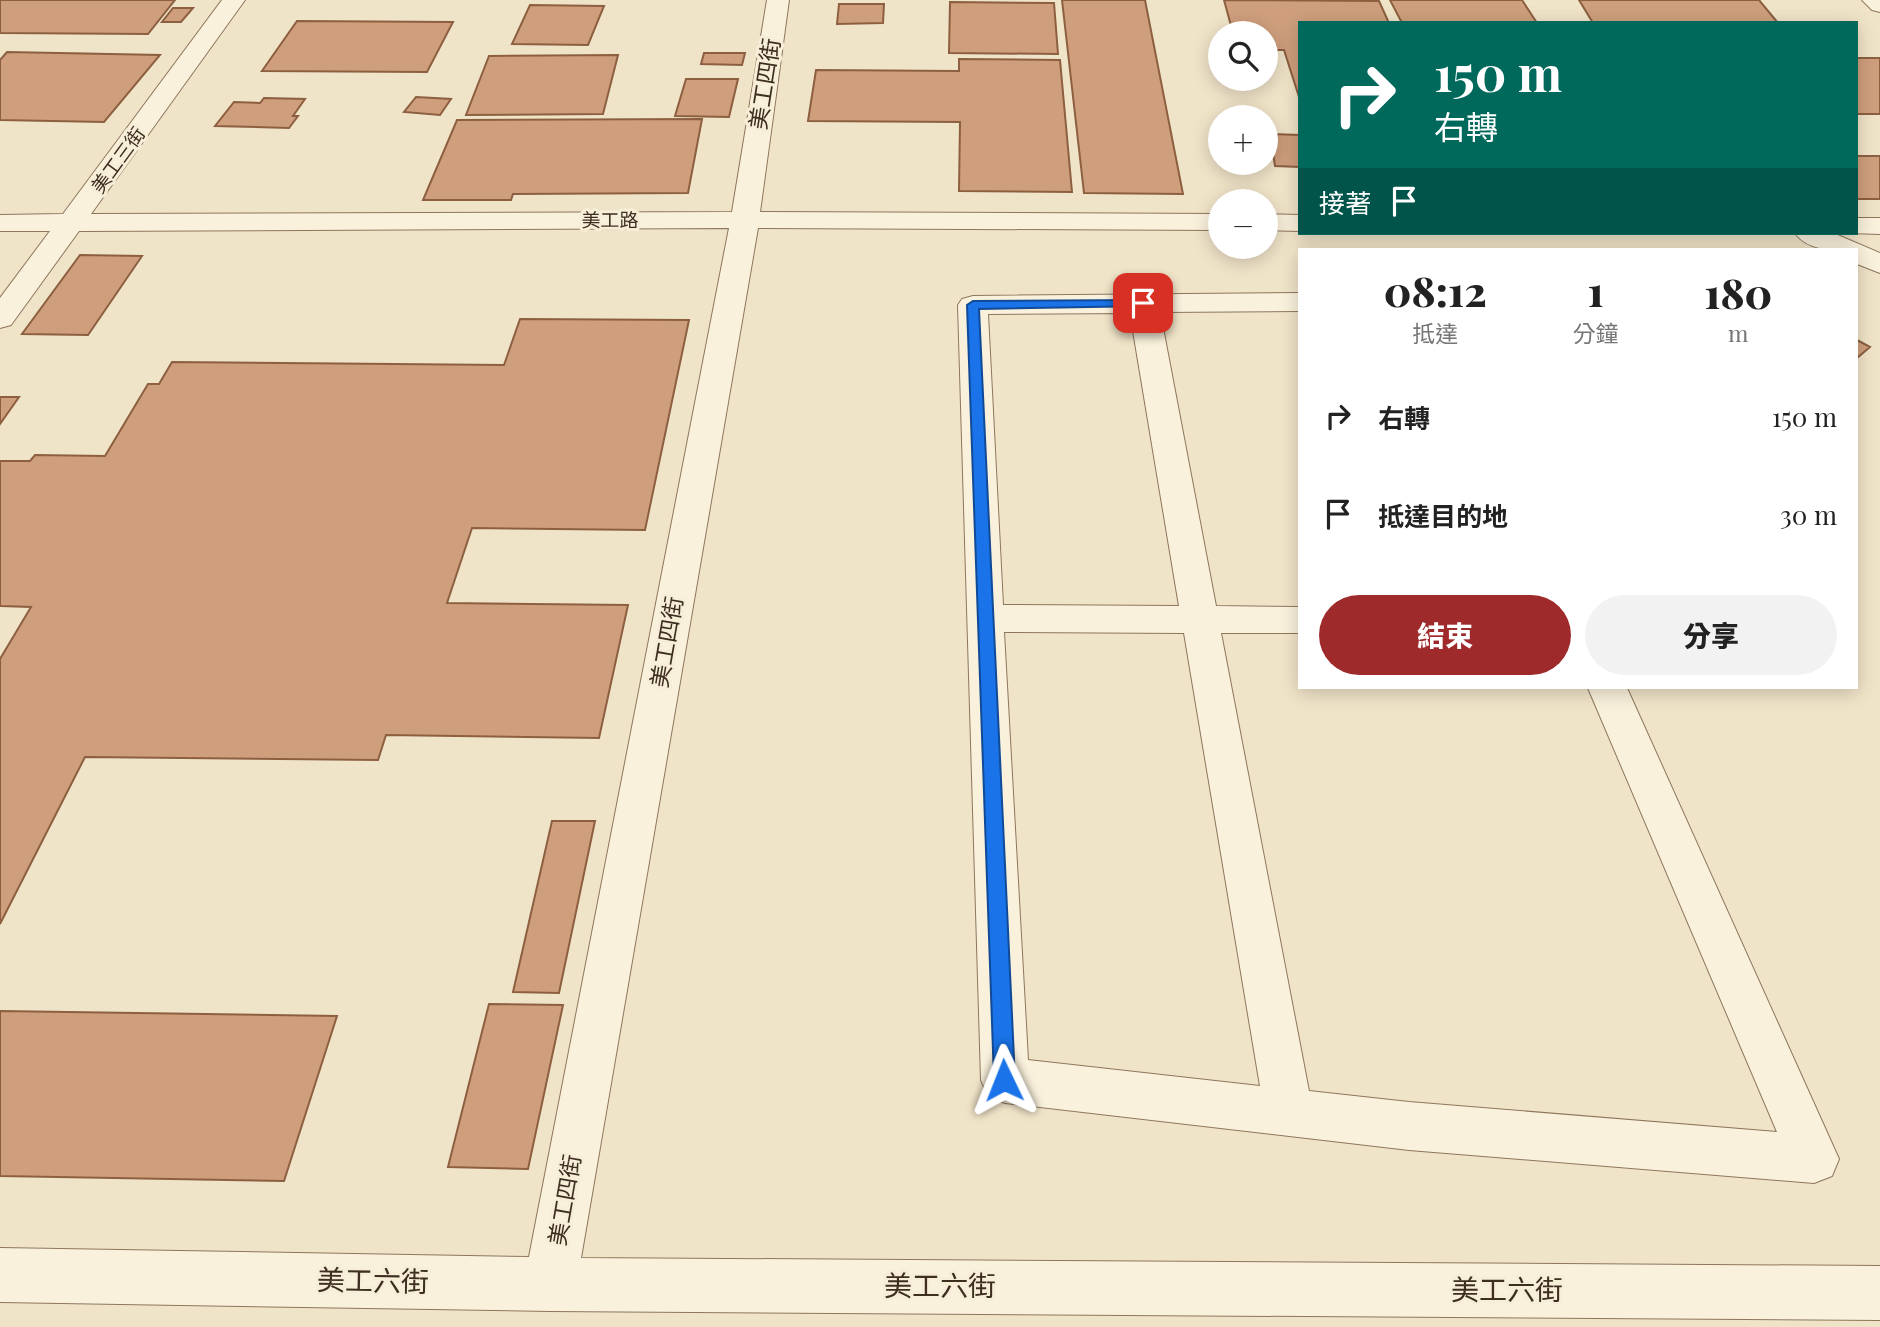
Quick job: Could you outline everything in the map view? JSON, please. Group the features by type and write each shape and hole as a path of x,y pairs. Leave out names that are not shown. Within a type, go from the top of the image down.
{"street":[{"name":"美工三街","path":"0,319 234,0"},
{"name":"美工四街","path":"550,1284 745,220 778,0"},
{"path":"1873,0 1880,5"},
{"name":"美工路","path":"0,223 745,220 1208,222"},
{"path":"1278,222 1298,223"},
{"path":"1858,226 1880,226"},
{"path":"1813,235 1844,248"},
{"path":"1858,254 1880,264"},
{"path":"1298,302 973,305 1004,1080 1409,1126 1814,1159 1608,689"},
{"path":"1143,303 1289,1113"},
{"path":"985,618 1298,620"},
{"name":"美工六街","path":"0,1275 550,1284 1880,1293"}],"building":[{"path":"0,0 175,0 148,34 0,33"},
{"path":"1062,0 1145,0 1183,194 1084,193"},
{"path":"1224,0 1379,1 1388,21 1298,21 1298,94 1284,50 1278,50 1278,21 1230,21"},
{"path":"1390,0 1522,0 1536,21 1401,21"},
{"path":"1579,0 1759,0 1776,21 1592,21"},
{"path":"950,2 1054,3 1058,54 949,53"},
{"path":"839,4 884,4 883,23 837,24"},
{"path":"530,5 604,6 588,45 512,44"},
{"path":"173,8 193,8 181,22 162,22"},
{"path":"297,21 453,22 427,72 262,71"},
{"path":"7,52 160,55 104,122 0,120 0,60"},
{"path":"704,53 745,53 742,65 701,64"},
{"path":"618,55 603,114 466,115 489,56"},
{"path":"1858,58 1880,58 1880,114 1858,114"},
{"path":"959,59 1060,60 1072,192 959,191 960,122 808,121 816,70 959,71"},
{"path":"686,79 738,79 729,117 675,116"},
{"path":"416,97 451,99 440,115 404,112"},
{"path":"264,98 305,99 293,116 298,116 289,128 215,126 234,102 260,103"},
{"path":"702,119 688,193 513,194 511,200 423,200 457,120"},
{"path":"1278,134 1298,135 1298,167 1278,166"},
{"path":"1858,156 1880,156 1880,199 1858,199"},
{"path":"80,255 142,256 88,335 22,334"},
{"path":"520,319 689,320 645,530 472,528 447,603 628,605 599,738 386,735 378,760 85,757 0,924 0,659 31,607 0,606 0,461 30,461 35,455 105,456 148,384 159,384 172,362 504,365"},
{"path":"1858,341 1870,347 1858,357"},
{"path":"0,397 19,397 0,424"},
{"path":"552,821 595,821 559,993 513,992"},
{"path":"489,1004 563,1005 528,1169 448,1167"},
{"path":"0,1011 337,1016 284,1181 0,1176"}],"route":[{"path":"1004,1080 973,305 1143,303"}]}
